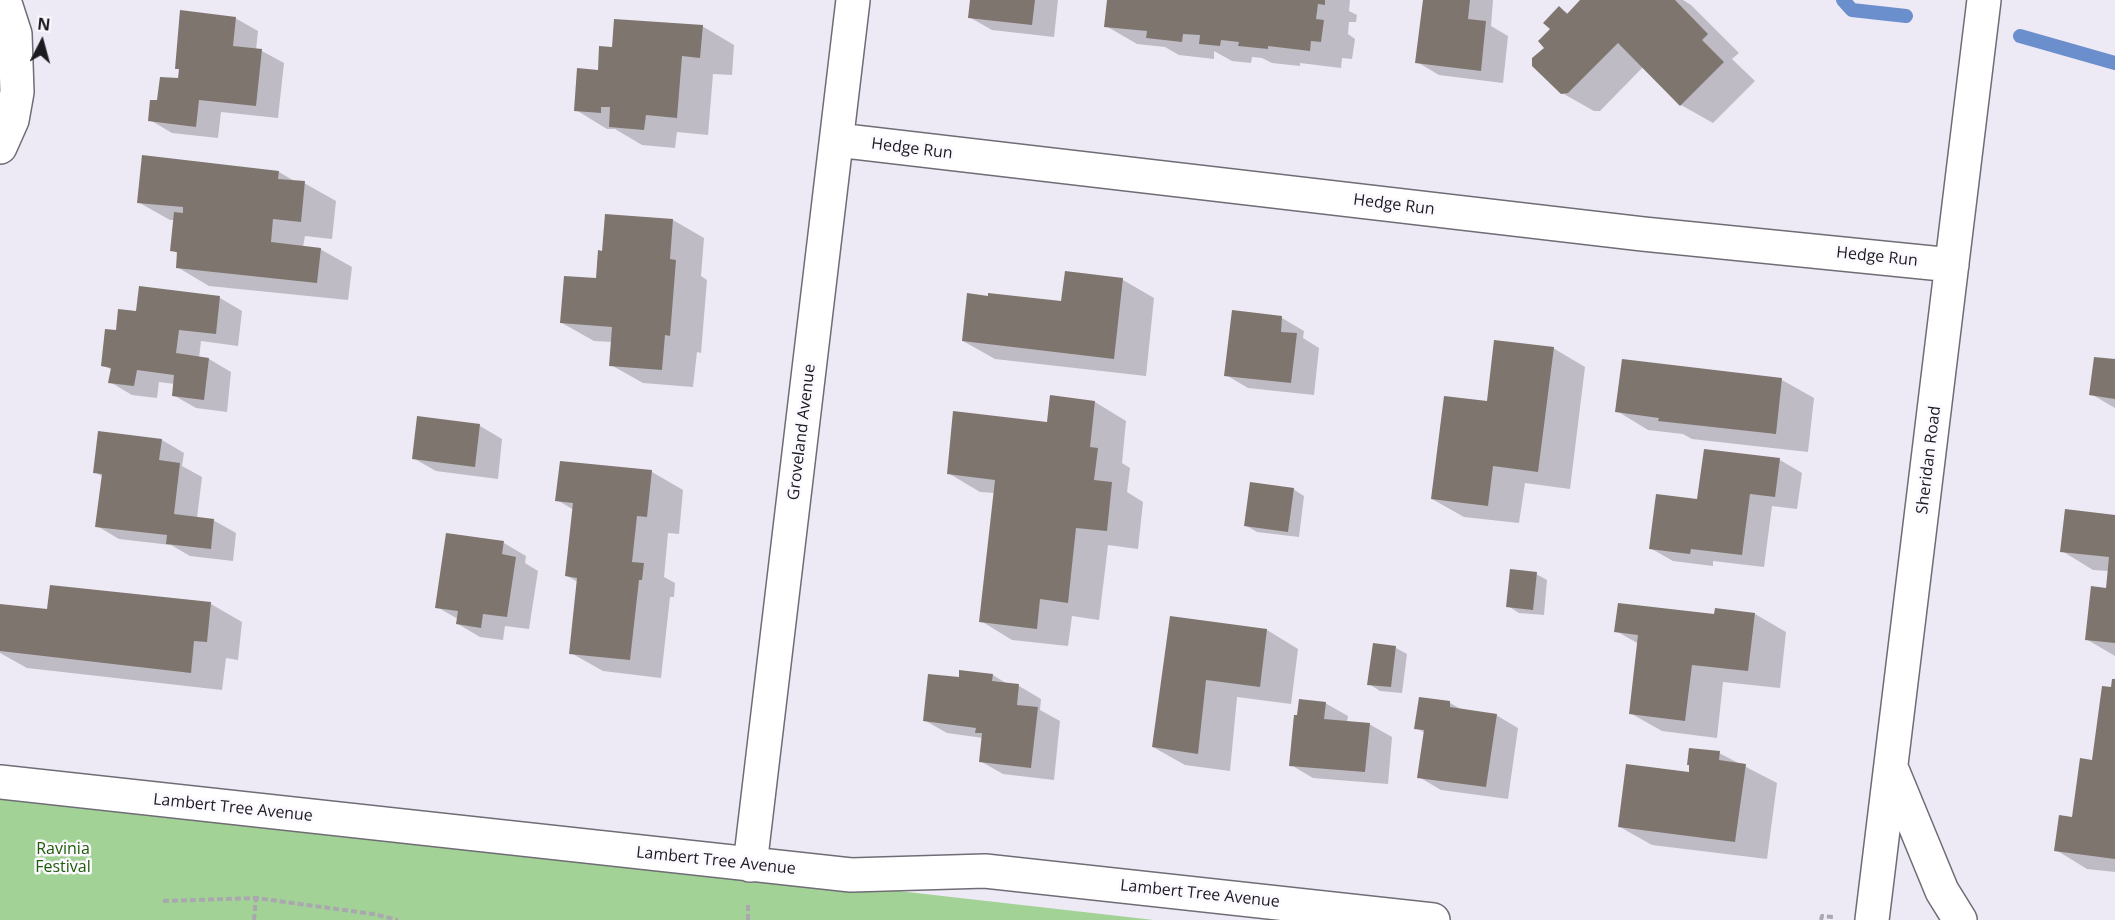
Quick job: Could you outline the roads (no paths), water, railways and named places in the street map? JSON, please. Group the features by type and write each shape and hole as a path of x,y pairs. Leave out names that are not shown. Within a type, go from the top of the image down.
{"street":[{"path":"0,147 12,120 17,92 15,34 4,0"},
{"name":"Groveland Avenue","path":"750,865 853,0"},
{"name":"Sheridan Road","path":"1872,920 1984,0"},
{"name":"Hedge Run","path":"837,140 1642,234 1952,265"},
{"path":"1891,768 1929,863 1942,891 1960,920"},
{"name":"Lambert Tree Avenue","path":"0,782 851,875 985,871 1433,920"}],"waterway":[{"path":"1843,0 1852,10 1906,16"},
{"path":"2020,36 2115,63"}],"park label":[{"name":"Ravinia Festival","path":"63,858"}]}
